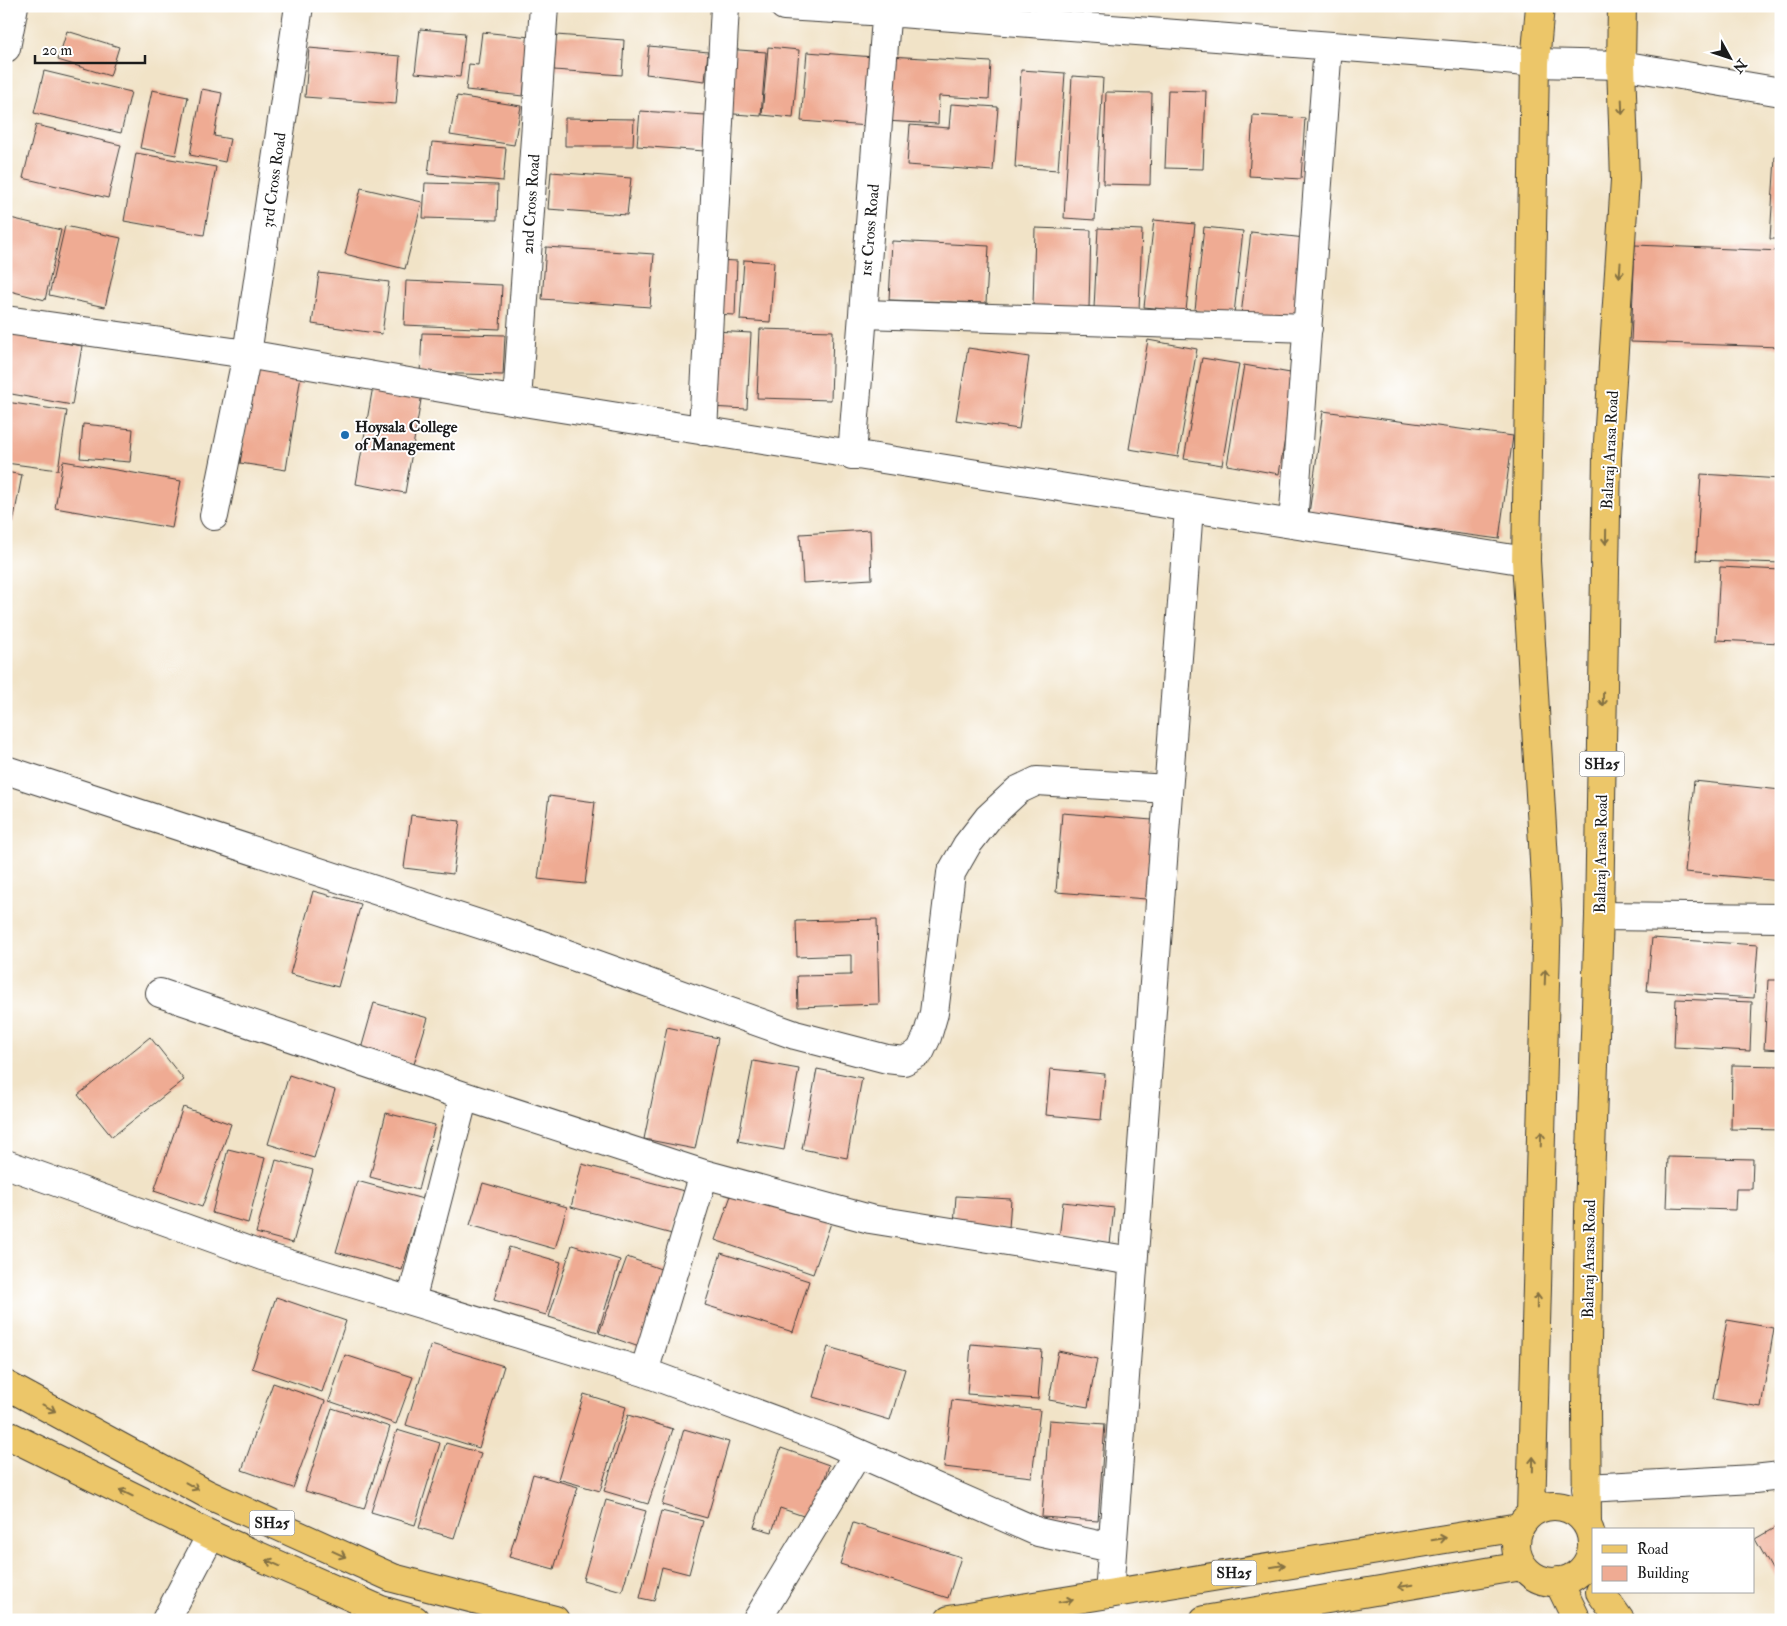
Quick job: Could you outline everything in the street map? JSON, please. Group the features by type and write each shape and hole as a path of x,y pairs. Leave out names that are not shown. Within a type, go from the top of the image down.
{"main road":[{"path":"1540,6 1535,63 1526,561 1547,910 1525,1520 1515,1540 1516,1554 1522,1566 1538,1579 1551,1582 1558,1581"},
{"name":"Balaraj Arasa Road","path":"1586,1523 1589,1221 1599,916 1607,457 1625,180 1621,65 1622,6"},
{"name":"SH25","path":"6,1385 207,1494 393,1578 555,1620"},
{"name":"SH25","path":"6,1434 210,1535 381,1610 415,1620"},
{"name":"SH25","path":"949,1620 1109,1594 1525,1520 1544,1506 1557,1505 1570,1509 1581,1516 1591,1536 1592,1549 1588,1562 1588,1577 1558,1581"},
{"path":"1204,1620 1522,1566"},
{"path":"1557,1620 1558,1581"},
{"path":"1558,1581 1577,1620"},
{"path":"1601,1594 1620,1620"}],"street":[{"path":"6,48 14,6"},
{"name":"3rd Cross Road","path":"214,516 247,354 299,6"},
{"name":"2nd Cross Road","path":"517,402 544,6"},
{"path":"703,431 725,6"},
{"path":"784,6 887,9 1535,63 1621,65 1781,92"},
{"name":"1st Cross Road","path":"852,454 887,9"},
{"path":"1293,524 1328,46"},
{"path":"863,314 1308,328"},
{"path":"6,320 247,354 517,402 1526,561"},
{"path":"1109,1594 1189,508"},
{"path":"6,770 525,939 795,1035 887,1059 904,1061 920,1052 927,1037 934,1013 951,873 967,845 988,818 1018,790 1037,780 1168,790"},
{"path":"1599,916 1781,918"},
{"path":"160,993 464,1096 704,1174 870,1219 1133,1261"},
{"path":"411,1301 464,1096"},
{"path":"6,1164 263,1256 644,1372 831,1441 1038,1532 1112,1548"},
{"path":"644,1372 704,1174"},
{"path":"757,1620 858,1453"},
{"path":"1586,1488 1781,1476"},
{"path":"166,1620 210,1535"}],"building":[{"path":"420,29 465,33 460,77 415,73"},
{"path":"67,31 119,47 110,76 58,60"},
{"path":"482,32 530,37 523,96 466,90 469,64 478,65"},
{"path":"556,35 624,40 622,75 554,70"},
{"path":"649,46 708,52 705,81 646,74"},
{"path":"768,47 799,50 793,118 762,115"},
{"path":"309,48 400,56 396,104 305,97"},
{"path":"726,49 766,52 761,116 721,113"},
{"path":"807,52 874,57 868,126 801,121"},
{"path":"889,56 991,62 989,99 939,96 938,124 885,121"},
{"path":"1021,70 1065,73 1058,170 1015,167"},
{"path":"44,71 131,92 121,133 34,113"},
{"path":"1072,76 1103,78 1095,220 1064,218"},
{"path":"202,89 222,93 214,136 230,139 225,162 190,155"},
{"path":"152,90 188,97 176,155 140,148"},
{"path":"1168,90 1206,91 1203,169 1165,168"},
{"path":"1106,92 1152,93 1150,185 1103,184"},
{"path":"457,96 521,106 514,145 450,135"},
{"path":"951,104 998,107 993,171 907,165 910,125 949,128"},
{"path":"640,111 706,115 704,151 637,146"},
{"path":"1253,115 1305,118 1301,179 1249,176"},
{"path":"565,118 634,119 633,146 565,146"},
{"path":"36,125 121,145 108,198 23,178"},
{"path":"432,142 506,148 503,181 428,174"},
{"path":"136,153 216,167 204,235 124,221"},
{"path":"1775,157 1781,157 1781,239 1770,239"},
{"path":"551,172 631,178 627,215 548,209"},
{"path":"425,183 498,185 497,220 423,218"},
{"path":"361,188 422,202 405,269 345,254"},
{"path":"6,217 61,230 45,300 6,290"},
{"path":"1154,220 1195,224 1186,311 1144,307"},
{"path":"65,226 121,238 105,307 49,295"},
{"path":"1204,227 1243,231 1234,314 1195,310"},
{"path":"1035,228 1091,230 1089,308 1033,306"},
{"path":"1098,228 1142,230 1139,310 1094,308"},
{"path":"1251,232 1305,238 1296,321 1241,315"},
{"path":"892,241 989,246 986,303 889,300"},
{"path":"1635,245 1781,251 1781,347 1631,342"},
{"path":"546,247 654,254 650,307 542,299"},
{"path":"714,260 737,261 735,315 713,314"},
{"path":"744,260 774,262 770,322 740,320"},
{"path":"319,273 389,282 382,334 312,324"},
{"path":"406,281 502,285 500,329 404,325"},
{"path":"760,329 833,331 831,400 757,398"},
{"path":"714,331 751,333 747,409 709,407"},
{"path":"6,333 82,346 72,405 6,393"},
{"path":"422,333 505,335 503,375 420,373"},
{"path":"1148,340 1197,349 1178,457 1129,449"},
{"path":"968,348 1029,357 1019,429 956,420"},
{"path":"1202,358 1239,364 1222,465 1184,459"},
{"path":"256,362 302,369 286,470 240,463"},
{"path":"1244,365 1296,374 1279,474 1227,465"},
{"path":"373,386 422,394 405,493 356,484"},
{"path":"6,402 67,411 58,470 6,463"},
{"path":"1323,411 1513,436 1499,539 1309,514"},
{"path":"83,424 133,429 130,462 80,458"},
{"path":"63,461 181,481 172,528 55,508"},
{"path":"6,472 22,475 13,523 6,521"},
{"path":"1701,474 1781,479 1781,563 1696,560"},
{"path":"870,530 872,579 803,583 800,534"},
{"path":"1720,567 1781,570 1781,643 1716,640"},
{"path":"1694,781 1781,790 1781,881 1685,872"},
{"path":"549,796 595,802 585,884 538,879"},
{"path":"1062,813 1152,820 1146,899 1056,892"},
{"path":"411,815 460,821 453,874 404,868"},
{"path":"313,891 361,904 338,987 290,974"},
{"path":"877,919 879,1004 798,1007 797,976 851,975 851,955 797,957 796,921"},
{"path":"1652,938 1758,945 1754,998 1647,991"},
{"path":"1768,980 1781,980 1781,1050 1764,1049"},
{"path":"1676,999 1752,1002 1750,1051 1674,1047"},
{"path":"374,1003 428,1018 414,1064 361,1049"},
{"path":"667,1027 718,1038 695,1149 644,1139"},
{"path":"150,1037 184,1080 112,1137 78,1095"},
{"path":"753,1061 799,1069 784,1150 738,1141"},
{"path":"1732,1065 1781,1066 1781,1130 1731,1129"},
{"path":"817,1069 862,1078 847,1158 802,1149"},
{"path":"1050,1069 1105,1074 1101,1120 1046,1115"},
{"path":"289,1075 335,1090 314,1158 268,1144"},
{"path":"183,1107 231,1124 202,1207 154,1191"},
{"path":"386,1113 435,1125 418,1190 370,1177"},
{"path":"228,1149 265,1158 248,1223 212,1213"},
{"path":"1668,1157 1753,1159 1752,1189 1736,1189 1735,1210 1666,1208"},
{"path":"276,1160 313,1170 293,1243 256,1233"},
{"path":"582,1164 684,1191 672,1234 571,1207"},
{"path":"357,1181 423,1199 402,1270 336,1252"},
{"path":"483,1183 567,1207 555,1249 470,1225"},
{"path":"733,1190 831,1223 813,1274 715,1240"},
{"path":"956,1196 1011,1199 1009,1228 954,1225"},
{"path":"1063,1202 1114,1208 1110,1244 1059,1239"},
{"path":"572,1245 620,1260 598,1332 549,1317"},
{"path":"509,1247 561,1262 546,1315 494,1300"},
{"path":"721,1253 809,1281 793,1332 705,1305"},
{"path":"627,1257 669,1272 642,1348 599,1333"},
{"path":"276,1297 346,1321 322,1392 252,1368"},
{"path":"1727,1320 1774,1328 1761,1407 1713,1399"},
{"path":"431,1344 504,1366 479,1448 406,1425"},
{"path":"971,1344 1042,1350 1038,1399 967,1394"},
{"path":"828,1347 905,1369 890,1420 813,1397"},
{"path":"1058,1351 1097,1359 1088,1407 1049,1400"},
{"path":"345,1355 413,1377 396,1424 329,1401"},
{"path":"273,1383 325,1401 293,1488 242,1470"},
{"path":"584,1394 626,1407 600,1491 558,1479"},
{"path":"952,1400 1040,1410 1032,1477 944,1467"},
{"path":"332,1408 390,1427 364,1509 305,1491"},
{"path":"628,1415 673,1429 648,1504 604,1491"},
{"path":"1049,1420 1105,1424 1098,1521 1042,1517"},
{"path":"684,1429 729,1442 707,1518 662,1505"},
{"path":"397,1430 440,1443 415,1525 371,1512"},
{"path":"446,1443 481,1453 454,1538 419,1528"},
{"path":"781,1448 829,1465 812,1519 780,1508 772,1532 754,1527"},
{"path":"533,1474 578,1487 554,1569 509,1557"},
{"path":"606,1500 646,1511 622,1591 583,1580"},
{"path":"661,1511 703,1521 689,1574 662,1567 654,1601 640,1598"},
{"path":"853,1523 961,1557 948,1598 840,1564"},
{"path":"1781,1524 1781,1585 1755,1539"}],"place":[{"name":"Hoysala College of Management","path":"345,435"}]}
